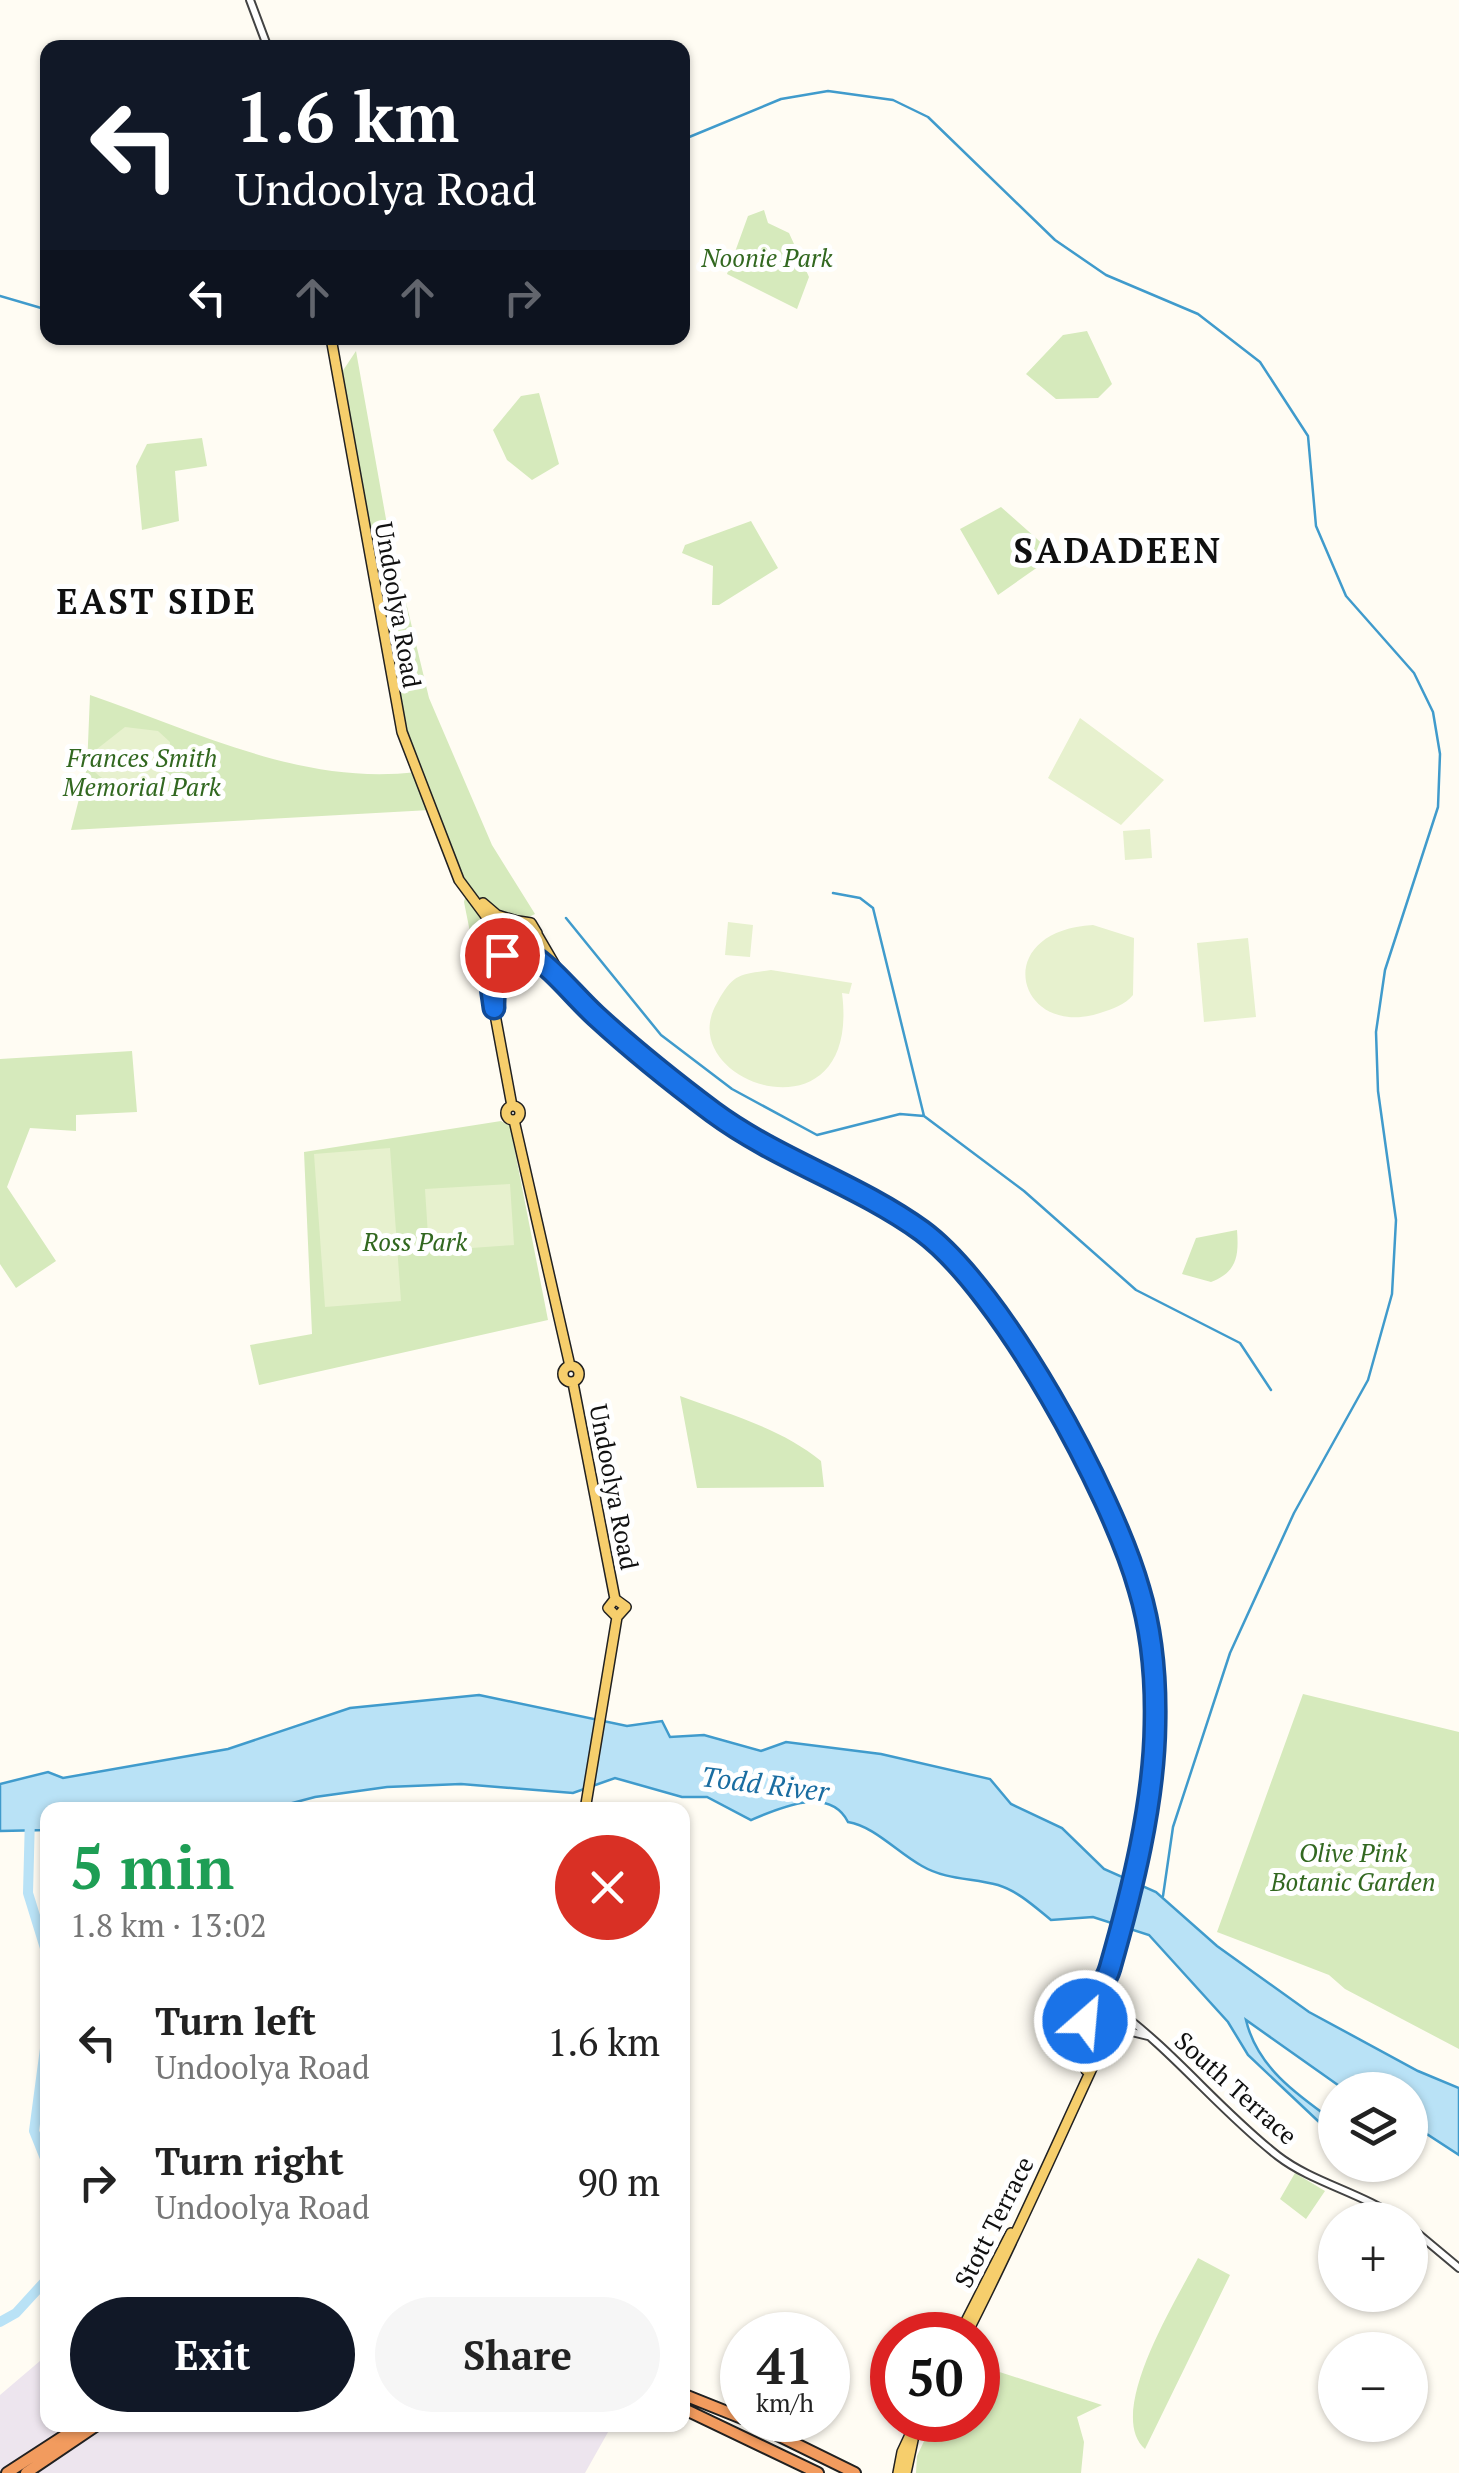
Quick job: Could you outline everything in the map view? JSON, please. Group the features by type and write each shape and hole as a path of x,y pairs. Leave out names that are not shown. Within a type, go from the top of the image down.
{"highway":[{"path":"690,2397 720,2409"},
{"path":"690,2412 818,2473"},
{"path":"8,2473 70,2432"},
{"path":"26,2473 87,2432"},
{"path":"791,2442 855,2473"}],"main road":[{"name":"Undoolya Road","path":"331,345 398,714 456,870 506,942 523,953"},
{"name":"Undoolya Road","path":"456,870 488,908 531,924 537,934"},
{"path":"494,1008 492,981 506,942 506,930 518,921"},
{"path":"494,1008 502,970 534,946 537,934"},
{"path":"537,934 548,958 580,1001"},
{"path":"523,953 535,957 580,1001 734,1126 922,1231 964,1268 1005,1324 1100,1490 1140,1589 1154,1670 1155,1723 1136,1856 1110,1972 1095,2002 1085,2012 1087,2024 1098,2032 1111,2027 1116,2019 1111,2005 1110,1972"},
{"name":"Undoolya Road","path":"494,1008 512,1106 520,1112 514,1120 570,1366 563,1376 573,1382 616,1599 626,1607 617,1617 586,1802"},
{"path":"1095,2002 1111,2005"},
{"name":"Stott Terrace","path":"1080,2097 1089,2050 1087,2024"},
{"name":"Stott Terrace","path":"974,2312 1066,2129 1111,2027"},
{"path":"902,2472 902,2452 908,2442"},
{"path":"902,2472 912,2442"}],"street":[{"path":"250,0 265,40"},
{"name":"South Terrace","path":"1111,2005 1154,2039 1180,2070 1281,2158 1365,2202"},
{"name":"South Terrace","path":"1111,2027 1133,2029 1154,2039"},
{"path":"1428,2243 1459,2268"}],"shaded area":[{"path":"40,2361 40,2432 608,2432 585,2473 0,2473 0,2395"}],"green space":[{"name":"Noonie Park","path":"764,210 768,223 789,233 809,277 797,309 727,274 748,216"},
{"path":"1087,331 1112,384 1098,398 1056,399 1026,374 1063,335"},
{"name":"Frances Smith Memorial Park","path":"356,351 386,519 429,698 492,845 535,914 516,920 498,915 469,887 430,810 71,830 87,768 90,695 209,739 291,763 332,771 416,772 408,749 338,378"},
{"path":"539,393 559,464 532,480 507,460 493,430 521,396"},
{"path":"202,438 207,466 175,471 179,521 142,530 136,466 147,444"},
{"path":"1001,507 1055,555 998,595 960,529"},
{"path":"751,521 778,568 719,605 712,605 713,566 682,553 685,545"},
{"path":"1080,718 1164,780 1121,825 1048,778"},
{"name":"Frances Smith Memorial Park","path":"125,727 158,731 170,742 171,765 155,781 125,787 95,772 97,749"},
{"path":"1150,829 1152,858 1125,860 1123,831"},
{"path":"466,894 505,939 491,987 479,977 464,902"},
{"path":"728,922 753,925 750,957 725,955"},
{"path":"1093,925 1134,938 1133,995 1100,1013 1072,1017 1049,1011 1034,999 1026,981 1027,963 1038,945 1060,932"},
{"path":"1248,938 1256,1017 1204,1022 1197,943"},
{"path":"771,970 852,983 849,994 842,993 840,1041 824,1071 799,1085 769,1086 741,1076 720,1057 710,1032 717,1003 728,986 744,975"},
{"path":"132,1051 137,1112 76,1115 76,1131 30,1128 7,1187 56,1261 16,1288 0,1264 0,1059"},
{"name":"Ross Park","path":"501,1121 510,1126 548,1320 259,1385 250,1345 312,1334 304,1152"},
{"path":"390,1148 401,1301 325,1307 314,1154"},
{"path":"510,1184 514,1245 429,1251 425,1189"},
{"path":"1237,1230 1237,1255 1220,1278 1211,1282 1182,1274 1196,1238"},
{"path":"680,1396 754,1423 805,1449 821,1461 824,1487 697,1488"},
{"name":"Olive Pink Botanic Garden","path":"1303,1694 1459,1732 1459,2049 1345,1989 1329,1975 1217,1932"},
{"path":"1295,2173 1325,2191 1306,2219 1280,2199"},
{"path":"1198,2258 1230,2275 1145,2449 1135,2432 1133,2409 1139,2383 1162,2326"},
{"path":"1000,2372 1102,2405 1077,2417 1084,2442 1081,2473 916,2473 917,2456 924,2442 1000,2442"}],"water":[{"name":"Todd River","path":"479,1695 627,1726 662,1721 670,1737 704,1735 761,1751 786,1742 881,1754 990,1779 1011,1804 1062,1828 1104,1869 1156,1892 1217,1946 1309,2012 1420,2072 1320,2072 1246,2020 1259,2052 1280,2078 1318,2109 1318,2121 1248,2055 1228,2022 1149,1935 1093,1917 1051,1920 1005,1888 940,1874 922,1866 877,1834 848,1822 829,1804 803,1803 751,1820 707,1797 682,1797 615,1778 573,1793 461,1784 387,1787 296,1802 40,1802 40,1830 0,1831 0,1784 48,1772 63,1778 228,1749 350,1708"},
{"path":"1428,2075 1459,2088 1459,2155 1428,2135"}],"waterway":[{"path":"690,137 781,99 828,91 893,100 928,117 1055,240 1106,275 1198,314 1260,362 1308,436 1316,526 1346,596 1414,673 1433,712 1440,754 1438,807 1385,970 1376,1032 1378,1091 1396,1220 1392,1294 1368,1380 1294,1513 1230,1653 1173,1827 1163,1896"},
{"path":"0,296 40,308"},
{"path":"833,893 860,898 873,908 924,1116"},
{"path":"566,918 661,1035 732,1089 817,1135 900,1114 924,1116 1024,1191 1136,1290 1240,1343 1271,1390"},
{"path":"30,1817 28,1893 40,1932"},
{"path":"40,2086 34,2131 40,2146"},
{"path":"0,2322 16,2313 40,2287"}],"district":[{"name":"SADADEEN","path":"1118,551"},
{"name":"EAST SIDE","path":"157,602"}],"route":[{"path":"502,955 491,987 494,1008 502,970 516,956 530,954 600,1020 714,1113 783,1157 902,1218 942,1247 964,1268 1005,1324 1084,1460 1111,1514 1140,1589 1154,1670 1155,1711 1147,1802 1110,1972 1095,2002 1087,2008 1085,2021"}]}
